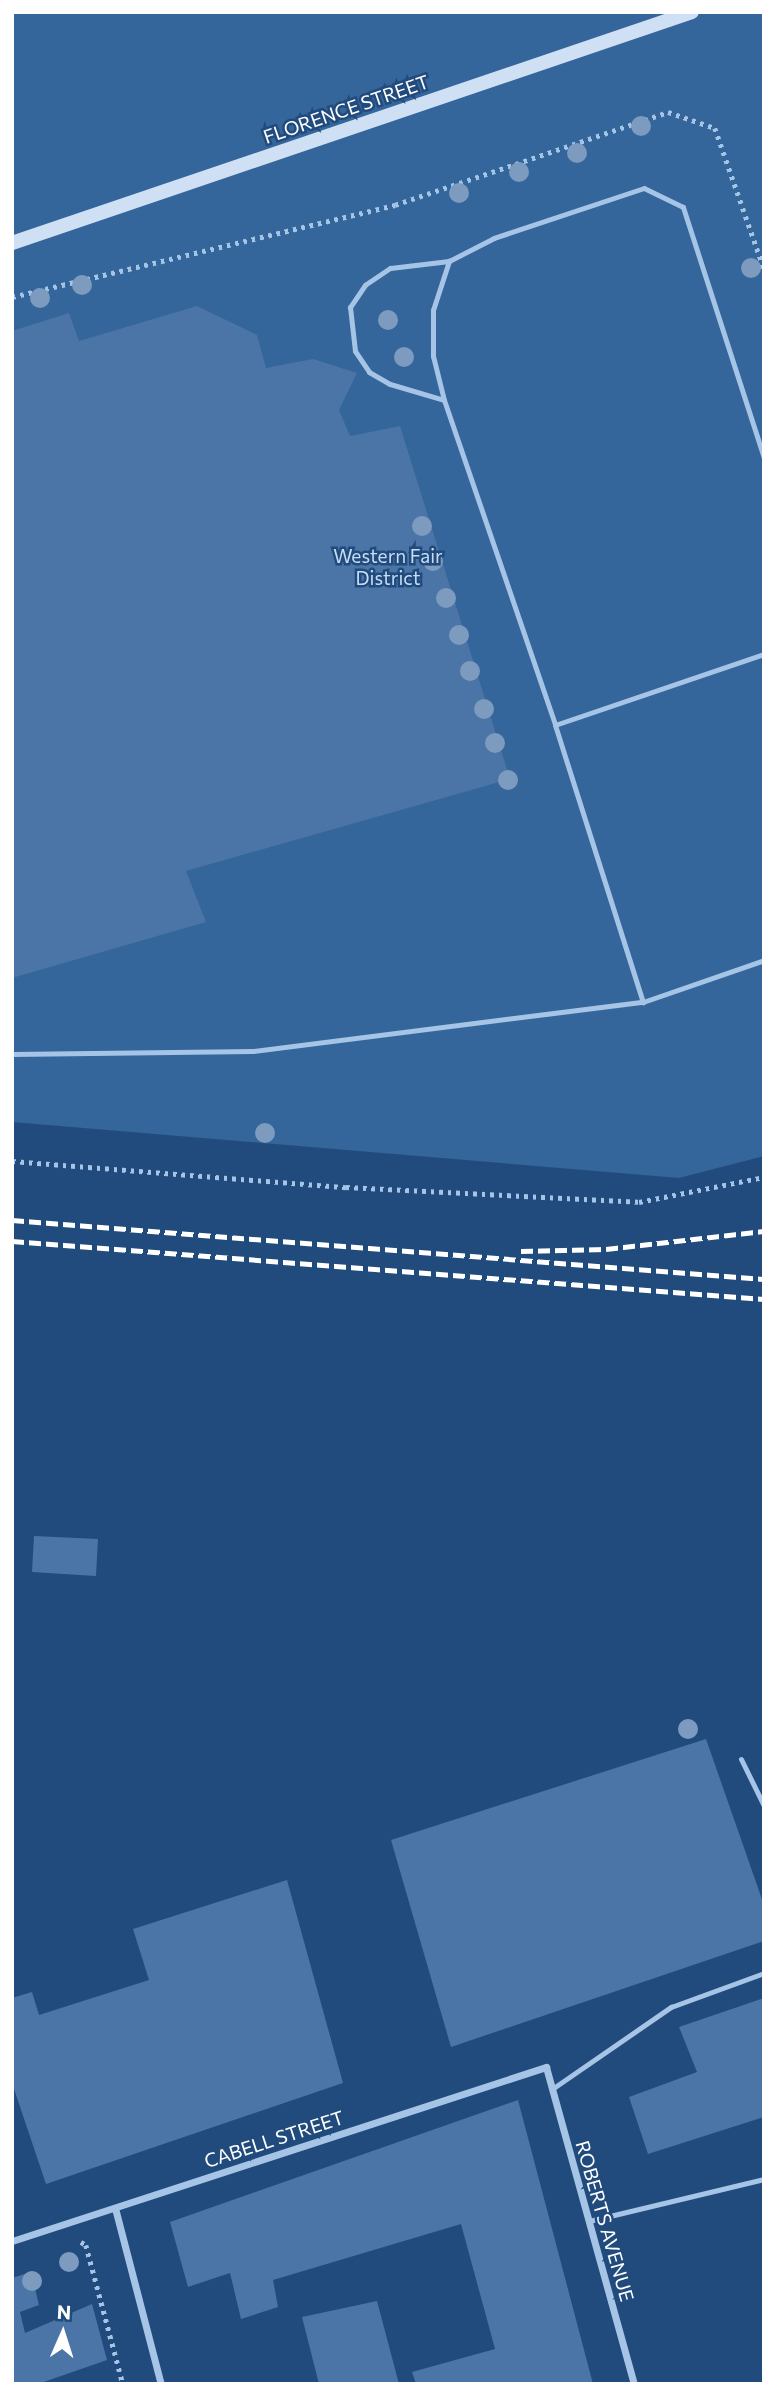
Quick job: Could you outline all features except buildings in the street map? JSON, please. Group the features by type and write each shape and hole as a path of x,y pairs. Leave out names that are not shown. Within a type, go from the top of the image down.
{"main road":[{"name":"FLORENCE STREET","path":"12,243 692,12"}],"street":[{"name":"ROBERTS AVENUE","path":"546,2067 634,2384"},
{"name":"CABELL STREET","path":"12,2241 546,2067"},
{"path":"115,2208 161,2384"}],"lane":[{"path":"444,400 390,384 369,372 355,351 350,307 365,285 390,268 449,261 494,238 644,188 683,207 764,457"},
{"path":"449,261 433,310 433,356 444,400 555,725 643,1002"},
{"path":"555,725 764,654"},
{"path":"12,1055 253,1051 643,1002 764,960"},
{"path":"740,1759 764,1806"},
{"path":"552,2089 671,2007 764,1973"},
{"path":"589,2221 764,2179"}],"path":[{"path":"12,297 396,205 668,112 715,128 764,269"},
{"path":"12,1161 346,1187 639,1202 764,1177"},
{"path":"78,2240 86,2245 122,2384"}],"green space":[{"name":"Western Fair District","path":"12,12 764,12 764,1156 679,1178 12,1122"}],"railway":[{"path":"12,1220 764,1279"},
{"path":"521,1251 606,1249 764,1231"},
{"path":"12,1241 764,1299"}]}
